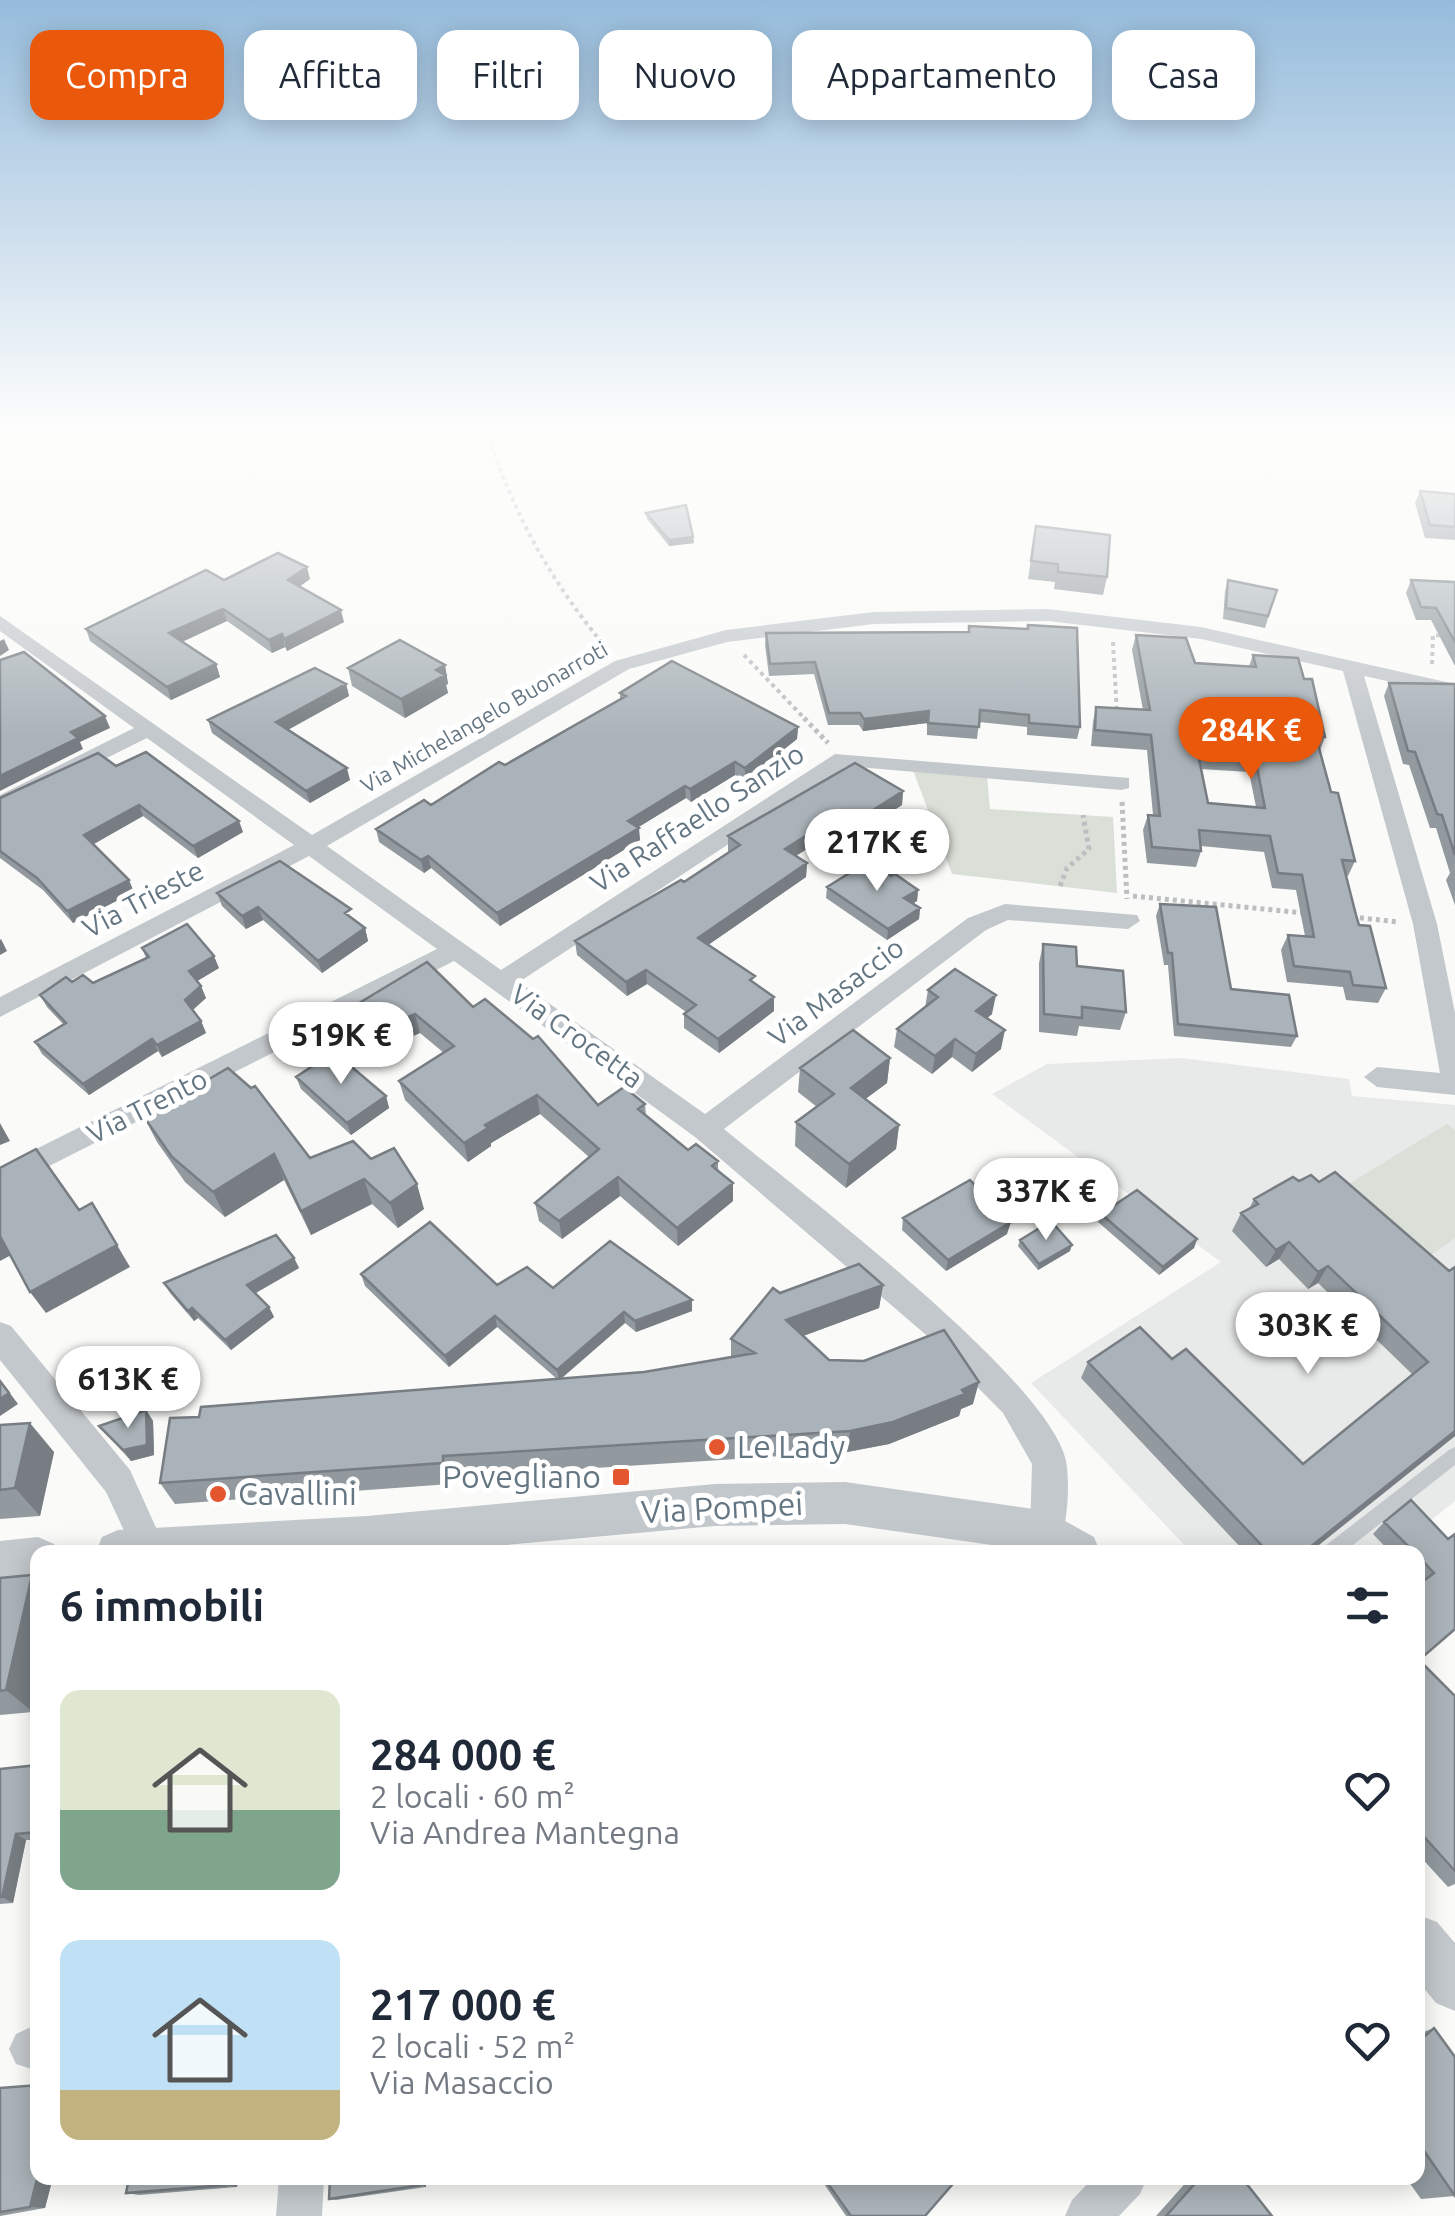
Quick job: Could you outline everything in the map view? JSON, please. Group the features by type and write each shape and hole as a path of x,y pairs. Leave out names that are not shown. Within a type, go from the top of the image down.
{"street":[{"name":"Via Michelangelo Buonarroti","path":"313,844 622,665 726,636 805,624 938,615 1112,620 1201,632 1455,690"},
{"name":"Via Crocetta","path":"0,622 27,653 150,728 247,804 313,844 454,951 705,1129 936,1324 1014,1403 1049,1461 1063,1542"},
{"path":"1352,668 1425,924 1455,1083 1377,1077"},
{"path":"0,804 150,728"},
{"name":"Via Raffaello Sanzio","path":"501,982 843,759 1121,783"},
{"name":"Via Trieste","path":"0,1008 313,844"},
{"name":"Via Masaccio","path":"705,1129 976,924 1005,912 1127,908"},
{"name":"Via Trento","path":"0,1180 454,951"},
{"path":"0,1336 118,1481 134,1545"},
{"name":"Via Pompei","path":"366,1545 715,1504 845,1503 1063,1542"},
{"path":"0,1562 30,1560"},
{"path":"299,2216 301,2185"},
{"path":"1088,2216 1117,2185"}],"lane":[{"path":"1340,1545 1455,1456"}],"path":[{"path":"528,533 550,577 622,665"},
{"path":"1112,620 1127,908 1309,913"},
{"path":"1432,686 1433,635 1455,636"},
{"path":"726,636 843,759"},
{"path":"1060,886 1067,868 1089,848 1083,815"},
{"path":"1349,917 1425,924"}],"shaded area":[{"path":"913,770 987,776 990,809 1113,817 1117,893 952,874"},
{"path":"1182,1058 1349,1079 1352,1096 1455,1105 1455,1501 1401,1545 1184,1545 1031,1383 1221,1262 992,1094 1047,1064"},
{"path":"1447,1124 1455,1130 1455,1238 1424,1260 1342,1188"}],"building":[{"path":"663,533 692,533 693,537 669,540"},
{"path":"1035,533 1110,535 1107,577 1058,572 1058,564 1031,561"},
{"path":"278,553 307,567 288,580 341,610 284,639 282,634 269,640 223,609 169,633 216,664 167,687 86,629 206,570 224,580"},
{"path":"1228,580 1277,590 1268,616 1226,608"},
{"path":"1411,580 1455,582 1455,642 1436,608 1421,607"},
{"path":"1028,625 1077,628 1080,727 1029,723 1029,715 980,710 979,727 928,723 929,711 864,719 860,713 829,713 815,662 770,664 766,633 969,632 969,626 1028,629"},
{"path":"1136,635 1186,638 1195,663 1256,667 1253,655 1298,658 1304,679 1312,679 1325,737 1316,737 1331,792 1338,793 1355,861 1342,860 1356,915 1359,925 1370,926 1386,988 1353,985 1350,972 1294,966 1288,935 1314,937 1302,875 1278,873 1270,836 1199,830 1201,851 1152,847 1148,815 1160,816 1151,735 1095,730 1096,707 1150,710","holes":["1198,754 1255,757 1265,808 1208,803"]},
{"path":"400,640 445,665 436,670 445,675 401,699 348,668"},
{"path":"24,652 105,716 71,732 78,738 0,776 0,660"},
{"path":"672,661 798,727 745,768 735,762 690,789 685,786 628,821 639,828 497,913 428,856 421,860 376,829 424,800 431,805 499,762 505,765 626,696 620,693"},
{"path":"315,668 346,684 276,722 347,768 306,791 208,720"},
{"path":"1389,683 1455,684 1455,855 1415,752 1408,751"},
{"path":"146,752 239,821 193,846 139,805 84,835 129,880 67,911 37,878 0,851 0,798 98,753 116,766"},
{"path":"855,763 903,791 848,826 834,818 785,849 807,863 698,938 755,976 750,980 774,997 718,1039 684,1014 696,1005 646,970 626,982 575,941 681,880 684,882 740,845 728,836"},
{"path":"280,861 351,909 345,913 365,928 318,961 258,907 242,916 217,893"},
{"path":"869,861 918,890 904,898 920,908 888,929 827,887"},
{"path":"1160,904 1216,907 1231,989 1289,995 1297,1036 1178,1024 1172,953 1168,953"},
{"path":"187,924 214,956 189,971 201,986 185,1000 201,1021 157,1045 152,1039 83,1084 35,1042 66,1023 40,995 66,977 72,982 83,975 93,983 149,957 142,948"},
{"path":"1043,944 1076,947 1077,966 1123,971 1126,1012 1082,1007 1082,1018 1044,1014"},
{"path":"427,962 473,1007 485,999 533,1039 538,1036 598,1105 624,1087 645,1104 638,1109 688,1150 696,1144 718,1161 712,1166 733,1183 677,1228 618,1177 559,1221 535,1203 599,1149 537,1095 485,1125 488,1128 464,1143 399,1081 454,1046 415,1014 368,1034 346,1011"},
{"path":"955,969 996,995 976,1011 1005,1030 976,1054 955,1039 935,1056 897,1029 938,997 928,990"},
{"path":"853,1030 890,1058 851,1088 899,1125 849,1164 796,1122 834,1094 800,1068"},
{"path":"334,1052 386,1096 347,1123 296,1077"},
{"path":"228,1068 251,1088 255,1086 310,1158 353,1141 371,1159 394,1148 417,1184 390,1203 364,1179 301,1211 274,1154 213,1192 172,1157 144,1117"},
{"path":"36,1149 79,1210 92,1203 117,1245 30,1292 0,1236 0,1168"},
{"path":"1335,1172 1449,1271 1455,1267 1455,1431 1313,1545 1261,1545 1088,1362 1140,1327 1172,1359 1186,1349 1303,1464 1428,1362 1328,1266 1318,1272 1289,1242 1276,1250 1241,1213 1258,1204 1254,1199 1293,1177 1299,1181 1311,1175 1319,1182"},
{"path":"970,1180 1011,1222 948,1260 903,1218"},
{"path":"1137,1190 1197,1239 1163,1267 1101,1214"},
{"path":"1051,1221 1072,1245 1039,1264 1020,1240"},
{"path":"430,1222 497,1285 527,1267 553,1288 610,1241 692,1300 635,1321 624,1312 557,1370 495,1316 445,1356 361,1274"},
{"path":"276,1235 294,1258 247,1285 269,1307 225,1340 192,1308 188,1311 164,1283"},
{"path":"859,1264 883,1285 786,1320 829,1360 864,1361 944,1330 979,1382 962,1390 965,1394 893,1422 850,1431 443,1456 443,1463 160,1483 170,1418 199,1417 201,1407 644,1372 755,1353 731,1339 773,1288 780,1293"},
{"path":"0,1381 9,1393 0,1399"},
{"path":"146,1410 147,1445 123,1450 99,1426"},
{"path":"30,1423 15,1488 0,1490 0,1425"},
{"path":"1411,1500 1448,1539 1455,1534 1455,1629 1425,1655 1425,1580 1434,1573 1425,1563 1425,1545 1407,1545 1384,1522"},
{"path":"30,1575 6,1690 0,1691 0,1578"},
{"path":"1425,1666 1455,1696 1455,1871 1425,1838"},
{"path":"30,1766 30,1833 16,1834 2,1897 0,1897 0,1769"},
{"path":"1434,2028 1455,2057 1455,2196 1425,2152 1425,2036"},
{"path":"30,2086 30,2185 36,2185 30,2207 0,2212 0,2088"},
{"path":"128,2185 226,2185 126,2193"},
{"path":"330,2185 421,2185 329,2199"},
{"path":"829,2185 952,2185 925,2216 851,2216"},
{"path":"1194,2185 1248,2185 1272,2216 1166,2216"}],"place":[{"name":"Le Lady","path":"717,1447"},
{"name":"Povegliano","path":"621,1477"},
{"name":"Cavallini","path":"218,1494"}]}
